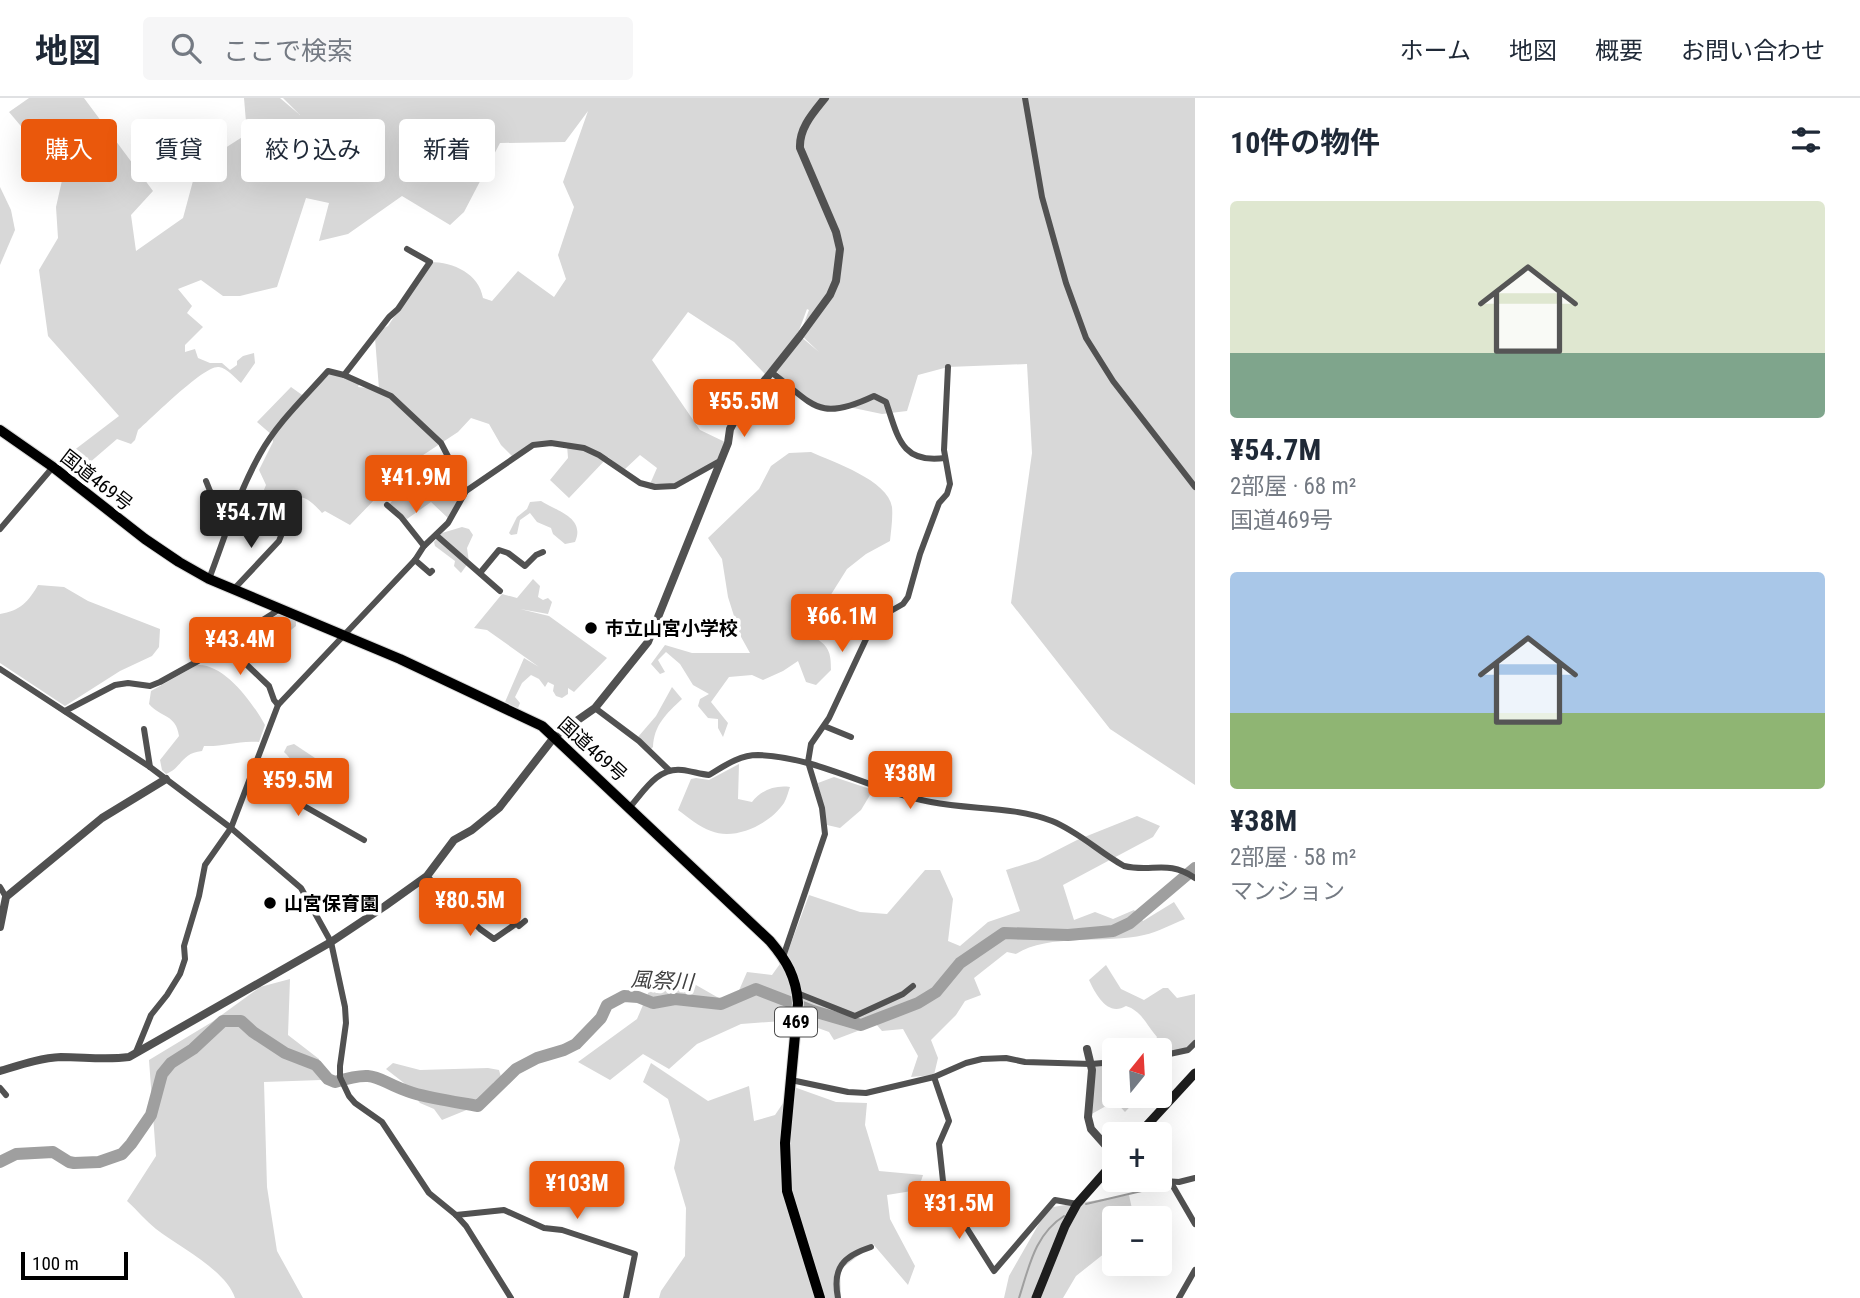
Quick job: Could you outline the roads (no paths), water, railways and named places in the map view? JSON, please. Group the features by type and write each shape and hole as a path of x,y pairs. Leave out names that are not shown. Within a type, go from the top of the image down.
{"highway":[{"name":"国道469号","path":"0,430 53,467 145,539 209,579 344,635 524,716 555,736 761,932 792,972 797,993 785,1178 820,1298"}],"main road":[{"path":"1150,1122 1195,1073"},
{"path":"1036,1298 1065,1226 1077,1204 1102,1174"}],"street":[{"path":"0,1071 41,1059 61,1057 106,1060 129,1057 331,942 427,876 454,840 472,830 499,808 555,736 595,708 648,642 738,414 830,295 836,281 840,249 836,232 800,148 806,122 825,98"},
{"path":"1025,98 1042,197 1066,283 1086,338 1113,381 1195,487"},
{"path":"344,375 398,309 430,262 407,249"},
{"path":"783,957 825,834 822,808 808,762 811,744 824,726 875,620 903,604 908,597 939,503 947,494 950,484 944,450 948,367"},
{"path":"209,579 233,515 261,453 281,425 328,371 344,375 391,396 441,443 467,491"},
{"path":"771,372 810,405 823,409 836,410 874,397 886,402 901,444 908,452 920,458 945,458"},
{"path":"135,1054 151,1015 180,974 185,959 184,946 205,865 231,828 278,705 448,523 467,491 533,445 551,443 584,448 640,483 655,487 675,486 718,462"},
{"path":"0,529 53,467"},
{"path":"206,481 210,491 233,515"},
{"path":"387,505 401,517 424,546"},
{"path":"234,589 279,541 286,523"},
{"path":"436,535 500,591"},
{"path":"480,573 499,550 526,566 536,555 543,552"},
{"path":"415,560 430,573 432,571"},
{"path":"65,711 115,685 128,683 150,686 198,662 280,609"},
{"path":"243,633 244,663 269,686 278,705"},
{"path":"0,669 150,767 231,828 301,888 331,942 345,1007 340,1077 355,1103 382,1122 429,1193 456,1214 466,1226 510,1298"},
{"path":"595,708 639,741 669,770"},
{"path":"824,726 850,737"},
{"path":"144,729 150,767"},
{"path":"630,807 653,780 669,770 709,775 735,760 757,755 808,762 846,777 932,802 1031,814 1070,830 1124,866 1169,866 1184,870 1195,878"},
{"path":"255,765 304,806 363,839"},
{"path":"0,927 6,897 102,818 166,779"},
{"path":"427,876 480,929 494,939 517,923 519,926 525,921"},
{"path":"0,887 6,897"},
{"path":"797,993 855,1016 903,994 913,986"},
{"path":"1172,1053 1188,1050 1195,1042"},
{"path":"1087,1049 1091,1064 1088,1117 1091,1129 1102,1142"},
{"path":"791,1080 866,1093 934,1077 982,1059 1102,1063"},
{"path":"934,1077 949,1121 939,1144 943,1181 961,1219 994,1271 1055,1200 1077,1204"},
{"path":"0,1088 6,1095"},
{"path":"1172,1181 1195,1178"},
{"path":"1172,1184 1195,1224"},
{"path":"456,1214 504,1210 544,1228 562,1230 635,1254 626,1298"},
{"path":"838,1298 835,1280 841,1264 871,1247"},
{"path":"1180,1298 1195,1270"}],"waterway":[{"name":"風祭川","path":"0,1162 16,1154 53,1152 74,1163 99,1162 122,1154 151,1115 162,1074 171,1063 193,1049 223,1021 241,1021 285,1053 316,1065 328,1079 335,1082 370,1076 413,1093 478,1106 516,1069 576,1044 601,1018 607,1005 624,996 638,997 653,1003 675,999 721,1004 756,989 813,1011 861,1025 918,1003 936,992 960,963 1004,933 1068,935 1113,931 1130,923 1195,868"},
{"path":"1086,1204 1137,1192"},
{"path":"1019,1298 1034,1252 1046,1232 1064,1216"}],"place":[{"name":"市立山宮小学校","path":"591,628"},
{"name":"山宮保育園","path":"270,903"}]}
